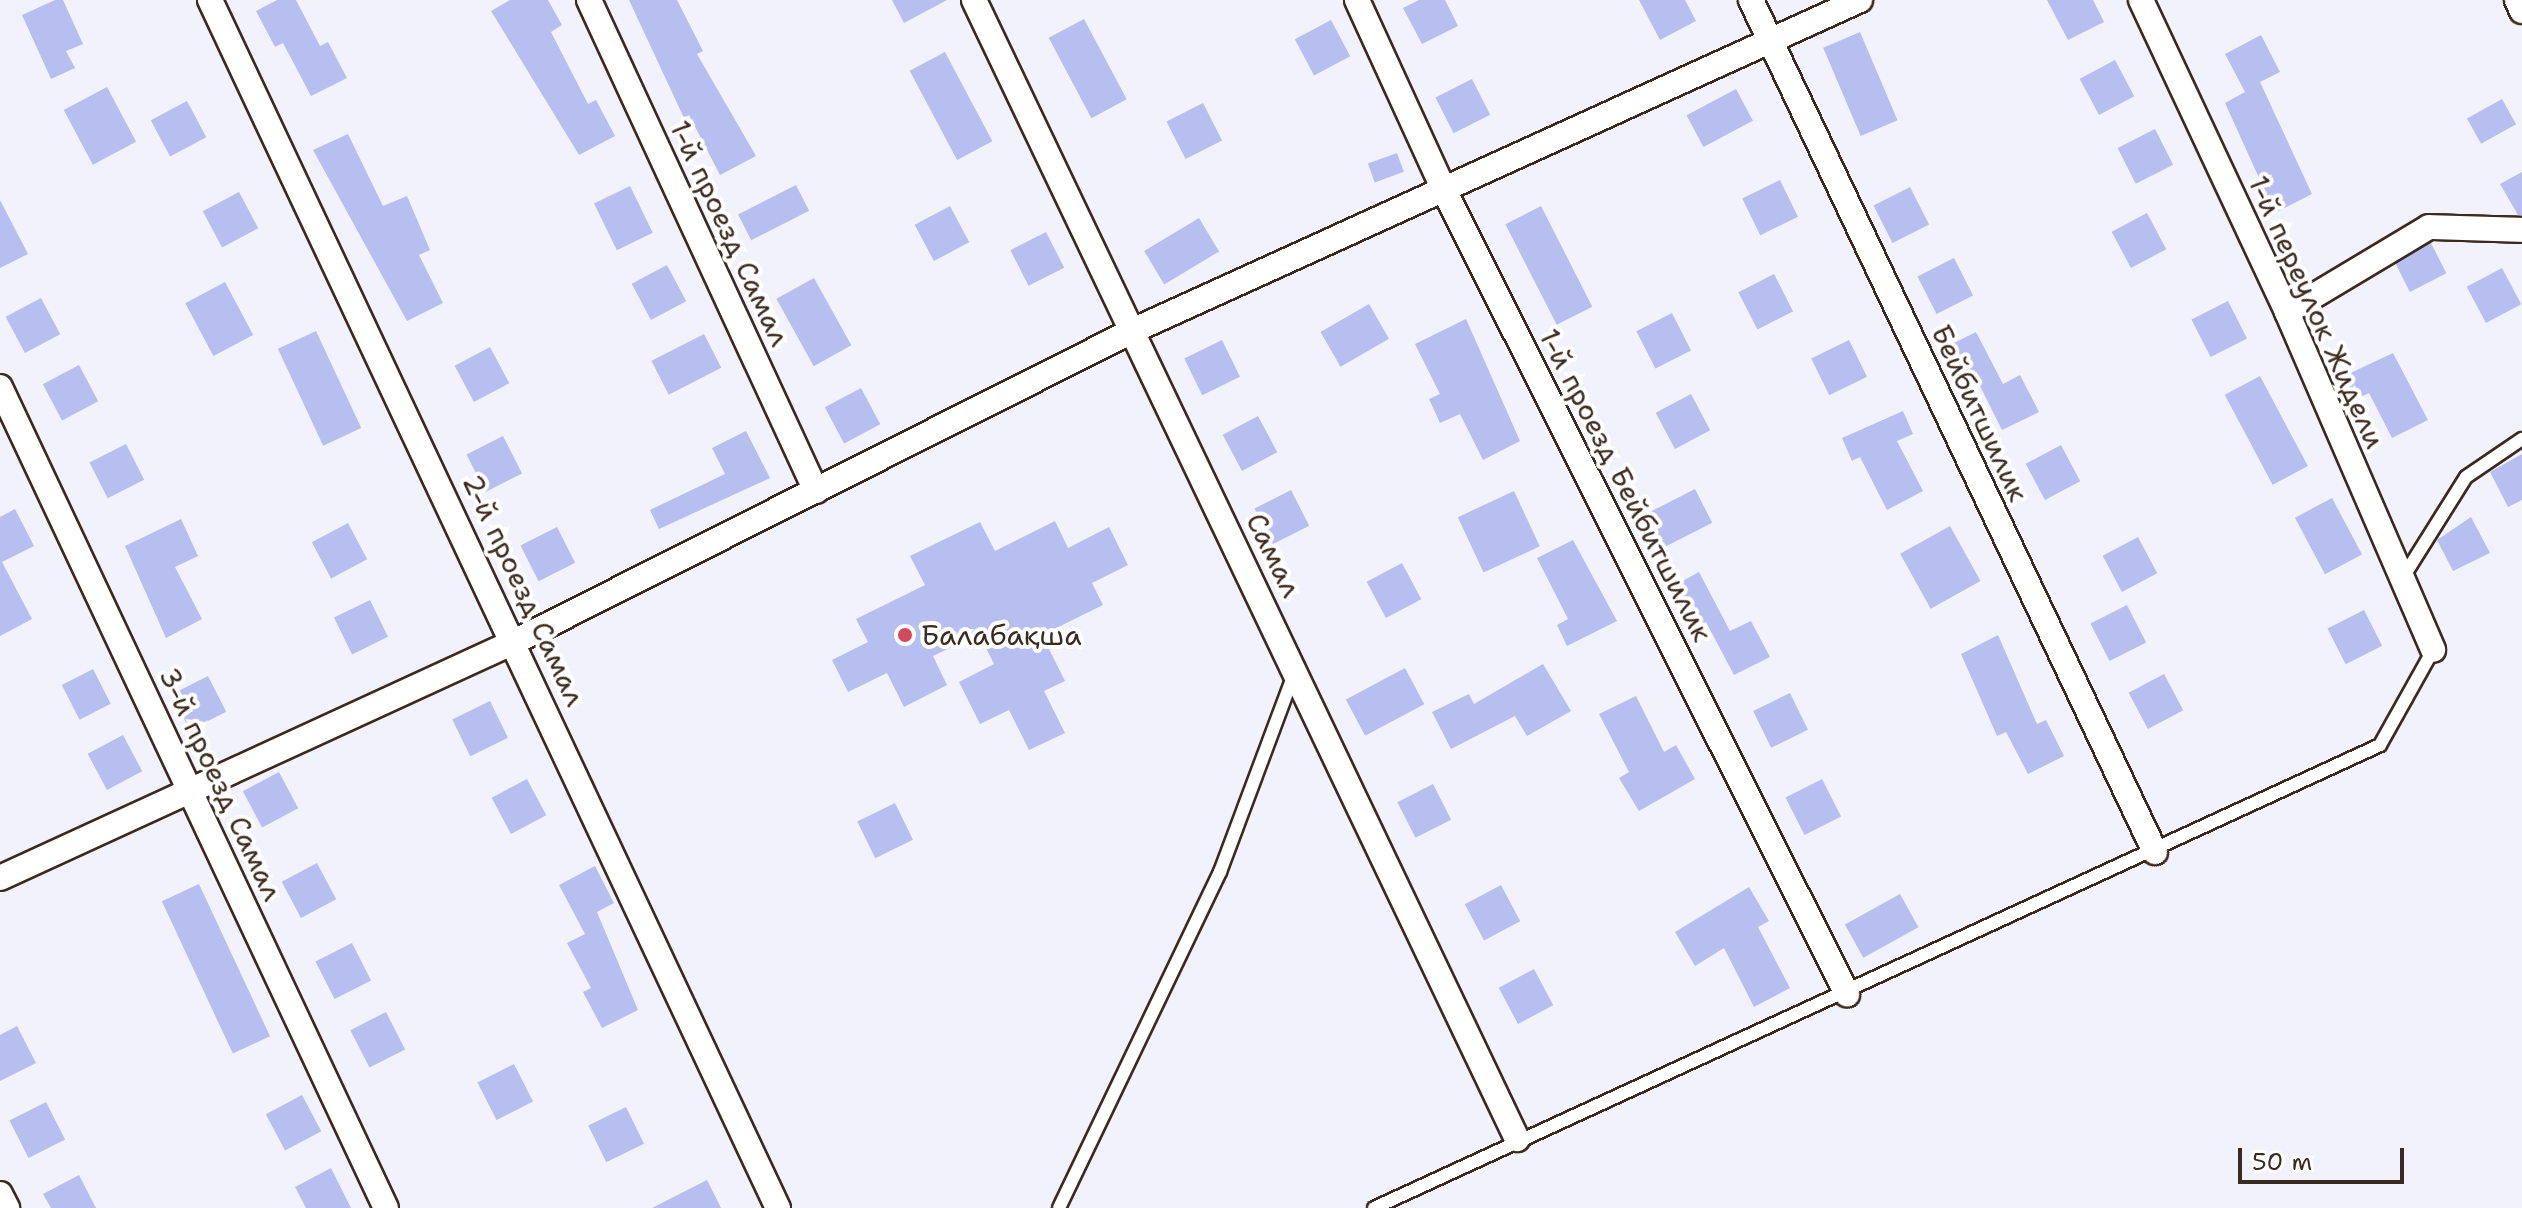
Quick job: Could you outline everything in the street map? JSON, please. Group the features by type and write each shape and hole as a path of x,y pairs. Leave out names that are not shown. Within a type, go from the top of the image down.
{"street":[{"name":"2-й проезд Самал","path":"210,0 516,641 778,1208"},
{"name":"1-й проезд Самал","path":"589,0 816,491"},
{"name":"Самал","path":"974,0 1130,332 1296,667 1517,1139"},
{"name":"1-й проезд Бейбитшилик","path":"1357,0 1443,188 1847,994"},
{"name":"Бейбитшилик","path":"1751,0 2155,852"},
{"path":"0,878 193,794 516,641 1130,332 1860,0"},
{"name":"1-й переулок Жидели","path":"2141,0 2287,312 2433,650"},
{"path":"2517,0 2522,11"},
{"path":"2287,312 2429,227 2522,230"},
{"name":"3-й проезд Самал","path":"0,387 386,1208"},
{"path":"0,1194 7,1208"}],"lane":[{"path":"2402,579 2466,477 2522,439"},
{"path":"1374,1208 1517,1139 1847,994 2380,745 2433,650"},
{"path":"1059,1208 1220,872 1296,667"}],"building":[{"path":"55,0 63,0 83,44 66,51 75,68 51,79 22,15"},
{"path":"277,0 296,0 320,46 328,42 347,78 311,96 283,43 275,47 256,11"},
{"path":"510,0 548,0 562,25 551,32 588,104 596,100 615,136 579,155 491,11"},
{"path":"629,0 677,0 703,51 697,54 756,156 720,175 689,115 684,118"},
{"path":"892,0 947,0 904,23"},
{"path":"1419,0 1445,0 1458,26 1422,44 1403,8"},
{"path":"1639,0 1685,0 1696,21 1660,40"},
{"path":"2047,0 2093,0 2104,22 2068,40"},
{"path":"1084,19 1127,99 1091,118 1049,38"},
{"path":"1331,20 1350,56 1314,75 1295,39"},
{"path":"1860,32 1898,120 1861,136 1823,48"},
{"path":"2261,35 2280,72 2260,82 2312,194 2275,213 2225,103 2245,92 2225,54"},
{"path":"945,52 992,141 957,160 910,71"},
{"path":"2115,60 2134,96 2099,115 2080,79"},
{"path":"1472,79 1490,115 1454,133 1435,98"},
{"path":"107,87 136,142 93,165 64,110"},
{"path":"1736,89 1753,121 1703,147 1687,115"},
{"path":"2502,99 2516,124 2481,144 2467,118"},
{"path":"187,101 206,137 170,156 151,120"},
{"path":"1203,103 1222,140 1186,159 1166,122"},
{"path":"2155,129 2173,165 2136,184 2118,148"},
{"path":"348,134 383,206 407,196 430,250 419,255 443,303 407,321 313,150"},
{"path":"1397,153 1404,172 1375,182 1368,164"},
{"path":"2522,172 2522,215 2518,215 2500,184"},
{"path":"1780,180 1798,217 1760,235 1742,198"},
{"path":"796,185 809,211 751,240 738,215"},
{"path":"630,186 653,233 617,250 594,204"},
{"path":"1910,187 1929,224 1893,243 1873,206"},
{"path":"239,192 258,228 222,247 203,211"},
{"path":"0,200 28,254 0,268"},
{"path":"950,206 969,242 934,261 915,225"},
{"path":"1541,206 1592,307 1557,325 1505,224"},
{"path":"2147,213 2166,249 2131,268 2112,232"},
{"path":"1199,218 1219,251 1164,284 1144,251"},
{"path":"1046,232 1064,268 1029,286 1010,250"},
{"path":"2431,243 2446,273 2410,292 2394,262"},
{"path":"1954,258 1973,295 1937,314 1917,277"},
{"path":"667,265 686,301 651,320 632,284"},
{"path":"2502,268 2521,304 2486,323 2467,287"},
{"path":"1774,274 1793,311 1757,330 1738,292"},
{"path":"814,278 851,345 814,366 776,299"},
{"path":"225,282 253,335 213,356 185,303"},
{"path":"41,298 60,334 25,353 6,317"},
{"path":"2228,301 2247,338 2211,357 2191,320"},
{"path":"1369,304 1389,339 1341,367 1321,332"},
{"path":"1672,313 1691,350 1655,369 1636,331"},
{"path":"1466,319 1520,441 1483,460 1460,414 1440,423 1429,399 1440,394 1415,344"},
{"path":"316,331 361,428 323,446 278,349"},
{"path":"1976,332 2003,384 2020,375 2039,412 2002,430 1976,378 1959,387 1940,350"},
{"path":"704,334 721,368 669,395 651,361"},
{"path":"1222,340 1240,377 1202,395 1184,358"},
{"path":"1849,340 1867,377 1829,395 1811,358"},
{"path":"490,347 509,383 474,402 455,366"},
{"path":"2393,353 2428,420 2392,438 2369,393 2352,401 2340,378"},
{"path":"79,365 98,401 62,420 43,384"},
{"path":"2260,376 2308,466 2273,485 2225,395"},
{"path":"861,388 880,424 844,443 825,407"},
{"path":"1691,394 1710,430 1675,449 1656,413"},
{"path":"1903,411 1913,434 1897,441 1923,491 1887,510 1860,457 1852,461 1842,438"},
{"path":"1258,416 1277,452 1242,471 1223,435"},
{"path":"746,431 770,478 659,529 650,510 725,474 712,448"},
{"path":"503,436 522,473 486,492 466,455"},
{"path":"126,444 144,480 108,498 89,463"},
{"path":"2061,445 2080,481 2045,500 2026,464"},
{"path":"2522,454 2522,500 2508,507 2490,472"},
{"path":"1695,489 1712,523 1659,550 1642,516"},
{"path":"1291,490 1309,526 1273,544 1254,509"},
{"path":"1514,491 1540,546 1484,572 1458,517"},
{"path":"2332,498 2362,555 2325,574 2295,518"},
{"path":"15,509 34,546 2,562 32,619 0,636 0,517"},
{"path":"2471,517 2490,553 2453,571 2437,540"},
{"path":"181,519 198,556 175,567 202,619 166,638 125,546"},
{"name":"Балабақша","path":"1055,521 1068,548 1109,527 1128,565 1092,583 1103,605 1042,635 1065,681 1044,691 1065,733 1029,750 1009,710 980,724 959,682 994,664 979,634 933,656 947,685 904,707 887,673 848,692 832,660 868,642 856,619 925,585 910,556 980,522 995,551"},
{"path":"348,523 367,559 331,578 312,542"},
{"path":"1950,526 1981,581 1931,609 1900,554"},
{"path":"557,527 575,563 539,581 520,546"},
{"path":"2138,537 2157,573 2122,592 2103,556"},
{"path":"1573,540 1617,621 1567,646 1557,625 1568,619 1537,558"},
{"path":"1402,563 1421,599 1386,618 1367,582"},
{"path":"1699,572 1730,631 1751,621 1770,657 1734,675 1706,622 1698,626 1677,584"},
{"path":"370,600 388,637 352,654 334,618"},
{"path":"2127,605 2146,642 2110,661 2090,624"},
{"path":"2364,610 2382,646 2346,664 2327,629"},
{"path":"1998,635 2037,724 2046,720 2064,756 2028,774 2006,732 1997,736 1961,654"},
{"path":"1543,664 1571,711 1527,736 1515,716 1451,749 1432,712 1469,694 1474,704"},
{"path":"1405,668 1424,704 1365,736 1346,699"},
{"path":"93,669 111,704 80,720 62,685"},
{"path":"2164,674 2183,710 2148,729 2129,693"},
{"path":"208,676 226,712 190,730 171,695"},
{"path":"1790,693 1808,730 1771,748 1753,711"},
{"path":"1636,696 1664,752 1676,745 1695,779 1639,811 1619,778 1629,772 1599,714"},
{"path":"490,701 508,738 470,756 452,719"},
{"path":"123,735 142,771 107,790 88,754"},
{"path":"279,772 298,808 262,827 243,791"},
{"path":"527,779 546,815 511,834 492,798"},
{"path":"1822,779 1841,816 1805,835 1785,798"},
{"path":"1433,784 1451,820 1416,838 1397,802"},
{"path":"895,803 913,840 875,858 857,821"},
{"path":"317,863 336,899 301,918 282,882"},
{"path":"595,866 614,903 597,912 638,1010 602,1028 583,992 591,988 567,943 585,934 559,885"},
{"path":"199,884 270,1036 233,1054 162,901"},
{"path":"1501,885 1520,921 1484,940 1465,904"},
{"path":"1749,887 1769,921 1758,927 1790,988 1754,1007 1724,948 1695,966 1675,932"},
{"path":"1900,894 1918,927 1863,958 1845,925"},
{"path":"352,943 371,980 335,999 315,962"},
{"path":"1534,969 1553,1005 1518,1024 1499,988"},
{"path":"386,1012 405,1049 369,1068 350,1030"},
{"path":"17,1026 36,1063 0,1081 0,1035"},
{"path":"514,1064 533,1101 497,1120 477,1083"},
{"path":"302,1095 321,1131 285,1150 266,1114"},
{"path":"46,1102 65,1139 29,1158 9,1121"},
{"path":"626,1107 644,1144 606,1162 588,1125"},
{"path":"331,1168 351,1208 306,1208 295,1187"},
{"path":"79,1175 96,1208 51,1208 43,1194"},
{"path":"707,1180 721,1208 652,1208"}],"place":[{"name":"Балабақша","path":"905,635"}]}
